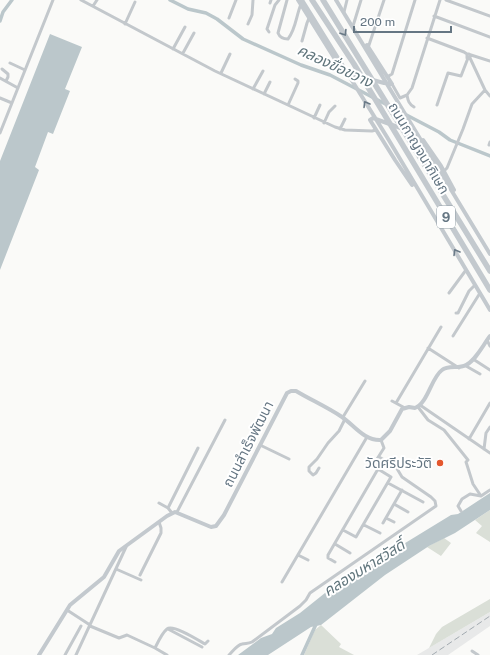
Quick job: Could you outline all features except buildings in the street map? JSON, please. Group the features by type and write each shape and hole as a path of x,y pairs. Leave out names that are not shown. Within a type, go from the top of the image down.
{"highway":[{"name":"ถนนกาญจนาภิเษก","path":"312,0 354,64 490,290"},
{"name":"ถนนกาญจนาภิเษก","path":"324,0 490,271"}],"main road":[{"path":"336,0 490,254"},
{"path":"300,1 309,18 344,72 392,84"},
{"path":"300,1 339,58 387,137 480,293 489,309 490,314"},
{"path":"348,19 392,84"},
{"path":"425,201 405,175 370,120 371,118 422,137 450,181 460,203"},
{"path":"381,440 390,431 400,412 405,408 419,406 440,371 447,368 459,368 466,366 490,336"},
{"name":"ถนนสำเร็จพัฒนา","path":"175,512 211,527 216,526 224,515 287,393 291,391 296,391 344,418 354,428 367,437 381,440"},
{"path":"39,655 70,605 104,577 116,556 127,545 175,512"}],"street":[{"path":"0,133 53,0"},
{"path":"81,0 173,49 324,123 340,129 376,130"},
{"path":"93,6 97,0"},
{"path":"229,18 236,0"},
{"path":"248,24 252,15 253,0"},
{"path":"269,32 267,29 275,5 279,0"},
{"path":"287,0 278,34 280,37 285,39 288,39 293,33 300,1"},
{"path":"344,12 347,0"},
{"path":"353,26 361,0"},
{"path":"368,48 384,0"},
{"path":"388,77 392,74 415,0"},
{"path":"392,84 400,98 407,95 412,88 440,0"},
{"path":"446,0 490,16"},
{"path":"125,24 135,2"},
{"path":"434,16 490,37"},
{"path":"302,41 309,18"},
{"path":"173,49 185,27"},
{"path":"183,54 194,33"},
{"path":"427,38 464,52 469,56 490,61"},
{"path":"222,73 230,54"},
{"path":"469,56 485,90 490,96"},
{"path":"437,104 448,73 461,76 469,56"},
{"path":"10,63 25,70"},
{"path":"2,69 8,74 6,81"},
{"path":"253,89 264,71"},
{"path":"0,78 18,88"},
{"path":"288,105 298,83 295,79"},
{"path":"264,94 270,82"},
{"path":"444,171 447,168 460,138 472,104 485,90"},
{"path":"407,95 410,105 414,107"},
{"path":"0,98 12,103"},
{"path":"314,118 320,105"},
{"path":"324,123 329,112 335,106"},
{"path":"340,129 345,119"},
{"path":"449,293 466,270"},
{"path":"456,313 458,313 469,292 475,285"},
{"path":"453,336 480,293"},
{"path":"396,403 441,327"},
{"path":"487,340 490,346"},
{"path":"428,348 459,368"},
{"path":"473,359 490,370"},
{"path":"466,366 480,374"},
{"path":"319,468 316,473 313,474 309,471 309,467 339,431 344,418 365,381"},
{"path":"392,401 405,408"},
{"path":"469,439 490,403"},
{"path":"419,406 490,454"},
{"path":"419,406 428,420 444,430 468,460 466,462 473,484 481,496"},
{"path":"158,503 175,512 225,420"},
{"path":"484,449 486,431 490,427"},
{"path":"282,582 367,437"},
{"path":"336,562 328,557 378,469 377,459 384,448 381,440"},
{"path":"260,445 289,459"},
{"path":"168,508 198,448"},
{"path":"229,655 241,644 248,644 252,642 300,606 310,593 436,506 432,496 402,477 396,468 379,457"},
{"path":"343,530 356,537 364,525 391,476 378,469"},
{"path":"388,483 423,502"},
{"path":"383,522 402,490"},
{"path":"461,511 458,506 462,499 470,494 481,496 490,490"},
{"path":"394,504 408,512"},
{"path":"386,518 394,522"},
{"path":"140,575 161,533 159,522"},
{"path":"364,525 380,533"},
{"path":"335,544 350,553"},
{"path":"76,655 127,545"},
{"path":"298,555 308,560"},
{"path":"116,569 141,580"},
{"path":"67,610 90,626 119,638 127,634 167,655"},
{"path":"65,655 81,626"},
{"path":"155,648 168,629 173,628 205,644 208,641"},
{"path":"168,629 202,647"},
{"path":"472,651 478,655"}],"shaded area":[{"path":"50,34 82,47 65,89 70,91 53,134 48,132 35,167 39,170 0,270 0,161"},
{"path":"490,493 490,510 455,533 429,546 385,575 321,625 311,627 268,655 238,655 261,638 272,634 276,628 300,613 330,589 451,515 458,514"},
{"path":"490,510 490,542 476,533 482,526 475,520"},
{"path":"444,538 451,543 441,556 427,547"},
{"path":"490,599 490,612 429,648 436,634 442,627"},
{"path":"490,612 490,626 448,655 417,655"},
{"path":"321,625 341,644 339,647 354,655 304,655 315,630"}],"waterway":[{"path":"0,21 3,12 12,0"},
{"name":"คลองขื่อขวาง","path":"170,0 188,9 206,13 217,19 243,39 301,65 330,75 439,132 450,140 490,156"},
{"path":"302,655 317,622"}],"railway":[{"path":"432,655 490,616"}],"place":[{"name":"วัดศรีประวัติ","path":"440,463"}],"water label":[{"name":"คลองมหาสวัสดิ์","path":"364,568"}]}
